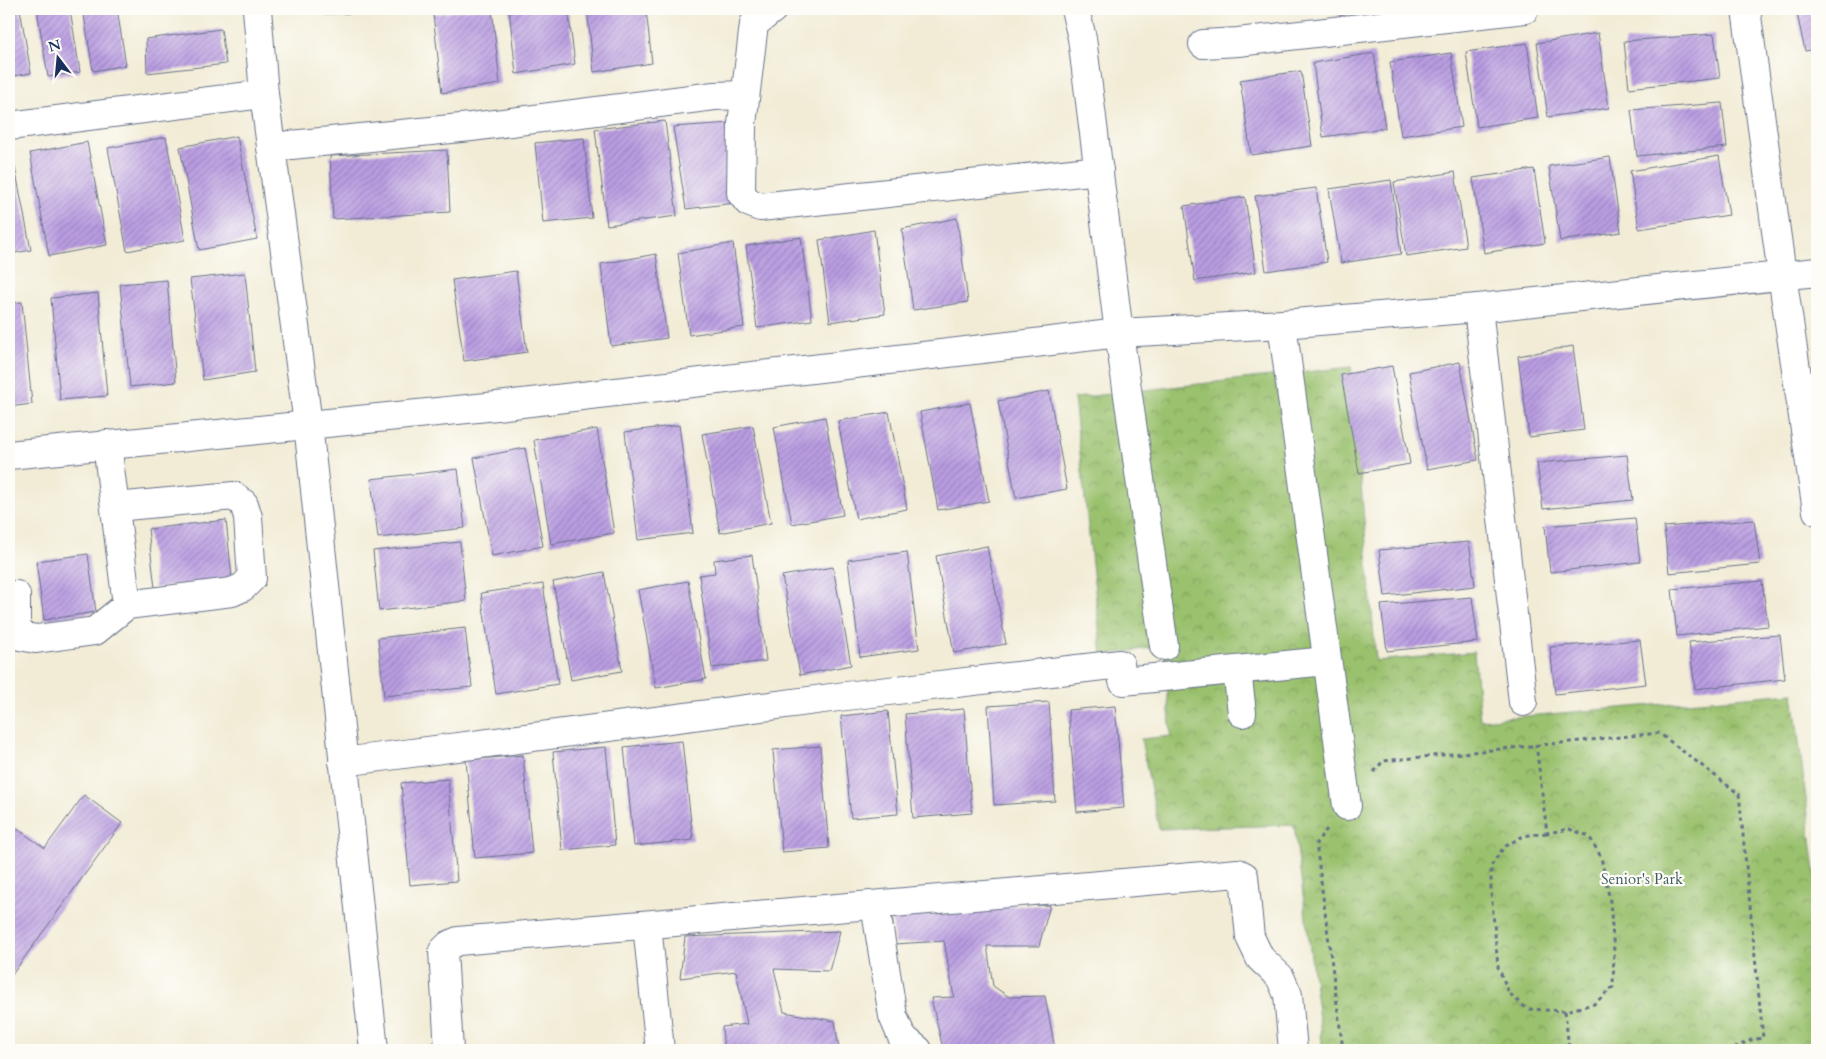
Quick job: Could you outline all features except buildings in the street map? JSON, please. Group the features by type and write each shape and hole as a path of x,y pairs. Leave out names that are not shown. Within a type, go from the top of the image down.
{"street":[{"path":"257,9 264,94 308,424 374,1050"},
{"path":"773,9 754,24 742,124 741,193 748,202 760,207 1099,170"},
{"path":"1075,9 1082,38 1119,333 1164,646"},
{"path":"1203,44 1238,42 1524,9"},
{"path":"1746,9 1782,275 1817,511"},
{"path":"9,126 264,94"},
{"path":"271,147 471,127 714,96 745,95"},
{"path":"9,455 497,406 1119,333 1282,324 1478,308 1817,272"},
{"path":"1478,308 1523,702"},
{"path":"1282,324 1347,806"},
{"path":"107,444 127,605"},
{"path":"16,595 16,624 20,636 36,640 94,631 127,605 232,592 243,587 252,578 248,517 244,504 234,496 115,507"},
{"path":"343,762 836,698 1120,664 1123,680 1327,661"},
{"path":"1238,670 1242,713"},
{"path":"449,1050 443,951 449,945 458,941 1241,874 1244,876 1250,936 1260,958 1280,977 1288,995 1293,1050"},
{"path":"874,905 894,1016 902,1037 918,1050"},
{"path":"647,925 660,1050"}],"path":[{"path":"1343,1050 1316,843 1383,761 1659,732 1739,794 1763,1038 1751,1040 1730,1050"},
{"path":"1536,744 1547,833"},
{"path":"1568,829 1589,836 1601,856 1610,901 1614,951 1613,987 1594,1004 1565,1011 1527,1009 1509,993 1498,966 1491,892 1491,866 1504,847 1523,836 1547,833 1568,829"},
{"path":"1565,1011 1569,1050"}],"green space":[{"name":"Senior's Park","path":"1351,367 1376,661 1474,652 1480,720 1793,693 1817,888 1817,1050 1323,1050 1294,825 1159,829 1141,739 1171,736 1164,646 1102,655 1074,398"}]}
